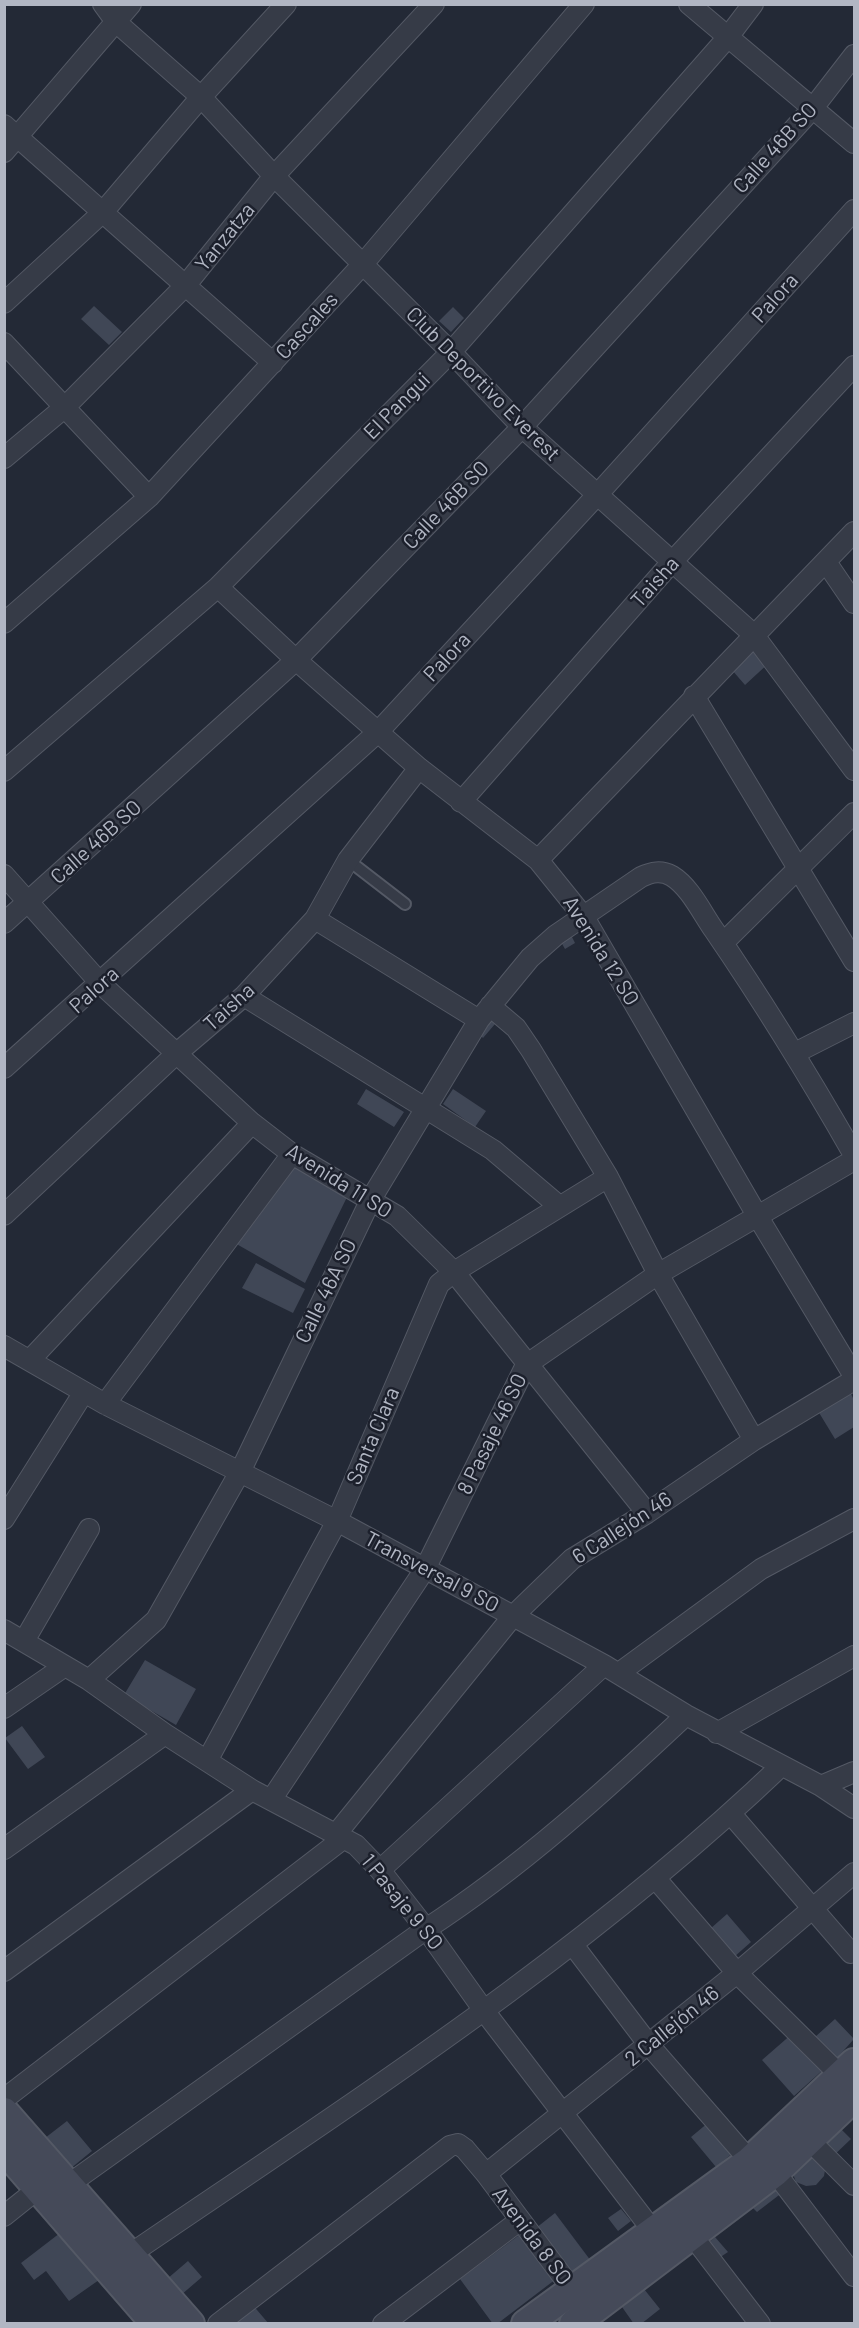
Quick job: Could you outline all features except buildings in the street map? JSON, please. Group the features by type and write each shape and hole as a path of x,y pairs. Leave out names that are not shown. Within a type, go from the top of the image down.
{"street":[{"name":"Club Deportivo Everest","path":"103,4 116,22 201,97 274,176 451,352 522,428 753,634 855,770"},
{"path":"4,152 12,132 131,4"},
{"path":"4,303 103,212 201,97 286,4"},
{"name":"Yanzatza","path":"4,458 65,407 185,286 274,176 434,4"},
{"name":"Cascales","path":"4,623 149,497 363,264 584,4"},
{"path":"689,4 855,142"},
{"name":"El Pangui","path":"4,771 218,586 451,352 728,38 753,4"},
{"name":"Calle 46B SO","path":"4,923 296,660 522,428 813,108 855,55"},
{"path":"12,132 273,363"},
{"name":"Palora","path":"4,1068 101,984 378,732 598,494 855,210"},
{"path":"4,343 149,497"},
{"name":"Taisha","path":"461,802 671,563 855,366"},
{"path":"538,860 753,634 855,532"},
{"path":"826,562 855,603"},
{"name":"Avenida 12 SO","path":"218,586 296,660 419,768 538,860 584,916 758,1217 855,1378"},
{"path":"694,696 855,961"},
{"name":"Taisha","path":"4,1215 177,1053 244,996 315,919 348,860 419,768"},
{"path":"723,943 855,813"},
{"name":"Calle 46A SO","path":"89,1680 156,1620 241,1470 371,1199 423,1109 484,1013 530,958 556,935 653,872 664,872 683,885 795,1053 855,1155"},
{"name":"Avenida 11 SO","path":"4,875 101,984 252,1123 292,1154 397,1216 454,1272 526,1365 647,1513"},
{"path":"315,919 484,1013 516,1028 608,1177 658,1274 754,1440"},
{"path":"244,996 423,1109 493,1150 559,1206"},
{"path":"795,1053 855,1023"},
{"path":"30,1360 252,1123"},
{"path":"105,1404 292,1154"},
{"name":"8 Pasaje 46 SO","path":"272,1800 425,1569 526,1365 658,1274 855,1160"},
{"name":"Santa Clara","path":"207,1761 337,1521 433,1293 454,1272 608,1177"},
{"name":"Transversal 9 SO","path":"4,1346 105,1404 241,1470 611,1669 686,1715 820,1786 855,1808"},
{"name":"6 Callejón 46","path":"4,2099 341,1836 513,1616 572,1559 647,1513 754,1440 855,1378"},
{"path":"4,1519 12,1489 84,1392"},
{"path":"380,1870 611,1669 761,1569 855,1519"},
{"path":"24,1641 89,1529"},
{"name":"1 Pasaje 9 SO","path":"4,1630 89,1680 165,1734 252,1790 356,1845 380,1870 426,1929 485,2012 564,2112 653,2231"},
{"path":"717,1732 855,1656"},
{"path":"4,1708 65,1666"},
{"path":"68,2185 426,1929 477,1896 606,1789 686,1715"},
{"path":"4,1849 165,1734"},
{"path":"129,2255 485,2012 656,1880 781,1766"},
{"path":"820,1786 855,1772"},
{"path":"4,1971 252,1790"},
{"path":"731,1814 811,1910 851,1953"},
{"name":"2 Callejón 46","path":"486,2174 649,2045 855,1873"},
{"path":"656,1880 737,1973 850,2079"},
{"path":"573,1945 649,2045 762,2166 855,2276"},
{"path":"526,2324 653,2231 809,2140 850,2079"},
{"path":"587,2320 691,2234 850,2079"},
{"path":"4,2112 190,2324"},
{"path":"809,2140 855,2185"},
{"name":"Avenida 8 SO","path":"218,2324 450,2146 458,2144 486,2174 572,2289 587,2320"},
{"path":"4,2149 156,2324"},
{"path":"4,2216 39,2188"},
{"path":"383,2324 519,2221"},
{"path":"691,2234 759,2324"}],"lane":[{"path":"348,860 405,904"}]}
